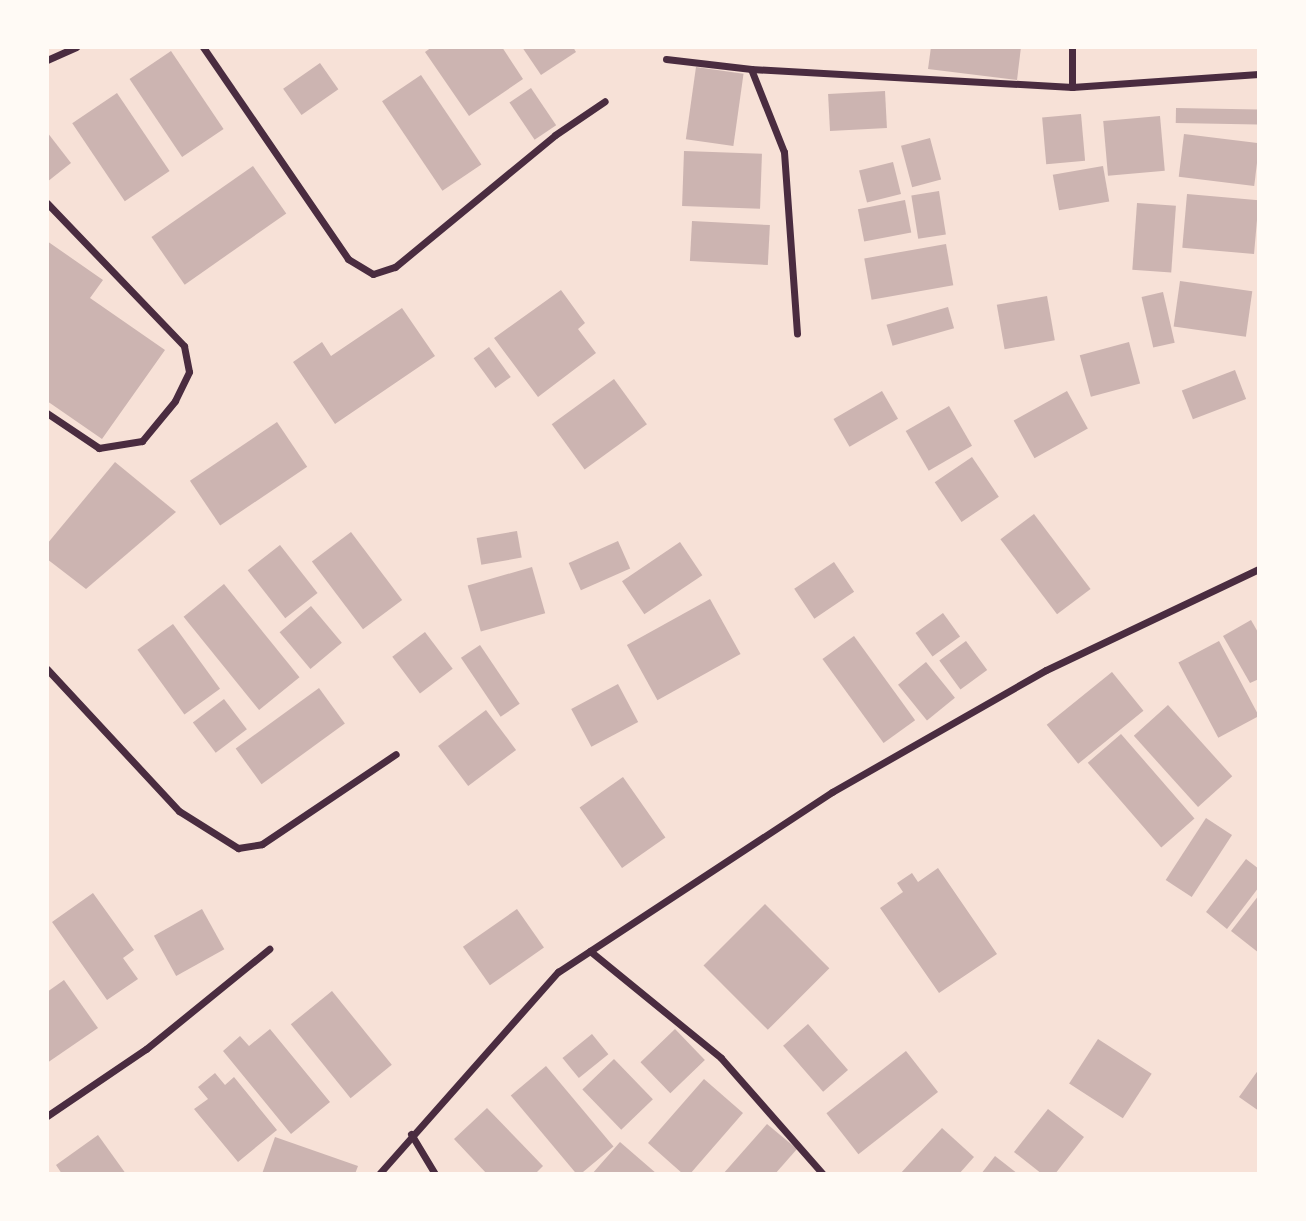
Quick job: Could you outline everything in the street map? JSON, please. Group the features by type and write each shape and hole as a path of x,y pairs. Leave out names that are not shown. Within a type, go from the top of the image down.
{"street":[{"path":"47,60 76,47"},
{"path":"203,47 348,259 373,274 395,267 555,135 605,101"},
{"path":"1072,47 1072,87"},
{"path":"666,59 751,69 1072,87 1259,74"},
{"path":"751,69 784,152 797,334"},
{"path":"47,203 184,346 189,372 175,401 142,441 99,447 47,412"},
{"path":"379,1174 411,1134 558,972 832,792 1046,670 1259,569"},
{"path":"47,669 179,811 238,848 262,844 396,754"},
{"path":"47,1116 146,1049 269,949"},
{"path":"590,951 721,1058 823,1174"},
{"path":"411,1134 435,1174"}],"building":[{"path":"432,47 502,47 523,79 469,116 425,52"},
{"path":"522,47 573,47 576,52 541,75"},
{"path":"931,47 1021,47 1017,80 928,69"},
{"path":"171,51 224,129 182,157 130,79"},
{"path":"320,63 338,89 301,115 283,89"},
{"path":"696,67 744,74 733,146 686,139"},
{"path":"421,75 481,165 442,191 382,101"},
{"path":"531,88 556,125 535,140 509,103"},
{"path":"885,91 887,128 830,131 828,94"},
{"path":"117,93 170,171 125,201 72,123"},
{"path":"1176,108 1258,109 1258,124 1176,123"},
{"path":"1081,114 1085,161 1046,164 1042,117"},
{"path":"1160,116 1165,171 1108,176 1103,121"},
{"path":"47,132 71,163 47,182"},
{"path":"1184,134 1259,143 1254,186 1179,177"},
{"path":"930,138 941,180 912,187 901,146"},
{"path":"684,151 762,154 760,209 682,206"},
{"path":"893,162 901,194 867,202 859,170"},
{"path":"253,166 286,214 185,285 151,237"},
{"path":"1103,166 1109,201 1059,210 1053,175"},
{"path":"939,191 946,234 918,239 911,195"},
{"path":"1187,194 1259,200 1254,254 1182,248"},
{"path":"905,200 911,232 864,242 858,209"},
{"path":"1137,203 1176,206 1171,273 1132,270"},
{"path":"692,221 770,225 768,265 690,261"},
{"path":"47,241 103,280 90,298 165,350 102,439 47,401"},
{"path":"946,244 953,285 872,300 864,258"},
{"path":"1180,281 1252,291 1246,337 1174,327"},
{"path":"561,290 585,323 578,329 596,353 538,397 494,338"},
{"path":"1163,292 1175,343 1153,348 1142,297"},
{"path":"1047,296 1055,340 1005,349 997,305"},
{"path":"948,307 954,328 893,346 886,325"},
{"path":"402,308 435,356 335,424 293,362 322,342 331,356"},
{"path":"1129,342 1140,384 1091,397 1080,355"},
{"path":"489,347 511,377 495,388 474,358"},
{"path":"1235,370 1246,399 1193,419 1182,390"},
{"path":"614,379 647,424 585,470 552,424"},
{"path":"882,391 898,419 850,447 834,419"},
{"path":"1067,391 1088,429 1034,458 1014,421"},
{"path":"949,406 972,446 929,471 906,431"},
{"path":"277,422 307,467 220,525 190,481"},
{"path":"972,457 999,497 962,522 935,482"},
{"path":"115,462 176,512 86,589 47,559 47,544"},
{"path":"1034,514 1091,589 1057,614 1000,539"},
{"path":"517,531 522,558 481,565 477,538"},
{"path":"351,532 402,600 363,629 312,561"},
{"path":"618,541 630,568 581,590 569,563"},
{"path":"680,542 702,575 644,614 622,581"},
{"path":"280,545 318,593 285,618 248,570"},
{"path":"834,562 854,592 814,619 794,589"},
{"path":"532,567 545,613 481,632 468,585"},
{"path":"224,584 300,677 259,710 184,617"},
{"path":"710,599 741,654 657,700 627,645"},
{"path":"311,606 342,643 310,669 280,632"},
{"path":"943,613 960,636 933,656 915,633"},
{"path":"1251,620 1259,634 1259,679 1250,683 1223,636"},
{"path":"173,624 220,689 184,715 137,650"},
{"path":"425,632 453,669 420,693 392,657"},
{"path":"854,636 915,720 884,743 822,659"},
{"path":"966,641 987,670 960,690 939,660"},
{"path":"1219,641 1259,716 1218,738 1178,663"},
{"path":"480,645 520,704 501,717 461,658"},
{"path":"926,662 955,698 927,720 898,685"},
{"path":"1112,672 1143,711 1078,764 1047,725"},
{"path":"618,684 638,722 591,747 571,709"},
{"path":"319,688 345,724 262,784 236,749"},
{"path":"224,699 247,729 216,753 193,722"},
{"path":"1168,705 1232,776 1198,807 1134,736"},
{"path":"486,710 516,750 468,786 438,746"},
{"path":"1121,734 1194,819 1161,847 1088,763"},
{"path":"623,777 665,838 622,868 580,807"},
{"path":"1206,818 1232,835 1192,897 1166,880"},
{"path":"1246,859 1259,869 1259,887 1227,929 1206,912"},
{"path":"938,868 997,954 939,993 880,908 903,892 897,883 912,873 918,882"},
{"path":"93,893 134,950 123,958 138,979 107,1000 52,922"},
{"path":"1259,895 1259,953 1231,931"},
{"path":"765,904 829,968 768,1030 703,966"},
{"path":"202,909 224,949 176,976 154,936"},
{"path":"517,909 544,948 490,985 463,947"},
{"path":"64,980 98,1028 47,1063 47,992"},
{"path":"332,991 392,1065 351,1098 291,1024"},
{"path":"808,1024 848,1070 823,1092 783,1046"},
{"path":"270,1029 330,1102 291,1134 223,1051 240,1036 249,1046"},
{"path":"675,1029 705,1060 670,1093 640,1062"},
{"path":"592,1034 608,1054 579,1078 562,1058"},
{"path":"1098,1039 1152,1074 1123,1118 1069,1083"},
{"path":"906,1051 938,1092 858,1154 826,1113"},
{"path":"614,1059 653,1099 621,1130 582,1090"},
{"path":"546,1066 613,1146 581,1174 577,1174 511,1096"},
{"path":"1259,1069 1259,1111 1239,1097"},
{"path":"215,1073 225,1085 234,1077 277,1130 238,1162 194,1109 208,1099 198,1087"},
{"path":"704,1079 743,1113 690,1174 683,1174 648,1143"},
{"path":"487,1108 543,1166 535,1174 487,1174 454,1139"},
{"path":"1048,1109 1084,1137 1055,1174 1042,1174 1014,1152"},
{"path":"767,1124 797,1149 775,1174 723,1174"},
{"path":"942,1128 974,1157 959,1174 900,1174"},
{"path":"98,1135 126,1174 62,1174 56,1165"},
{"path":"275,1137 358,1166 355,1174 262,1174"},
{"path":"620,1142 657,1174 592,1174"},
{"path":"995,1156 1018,1174 981,1174"}]}
